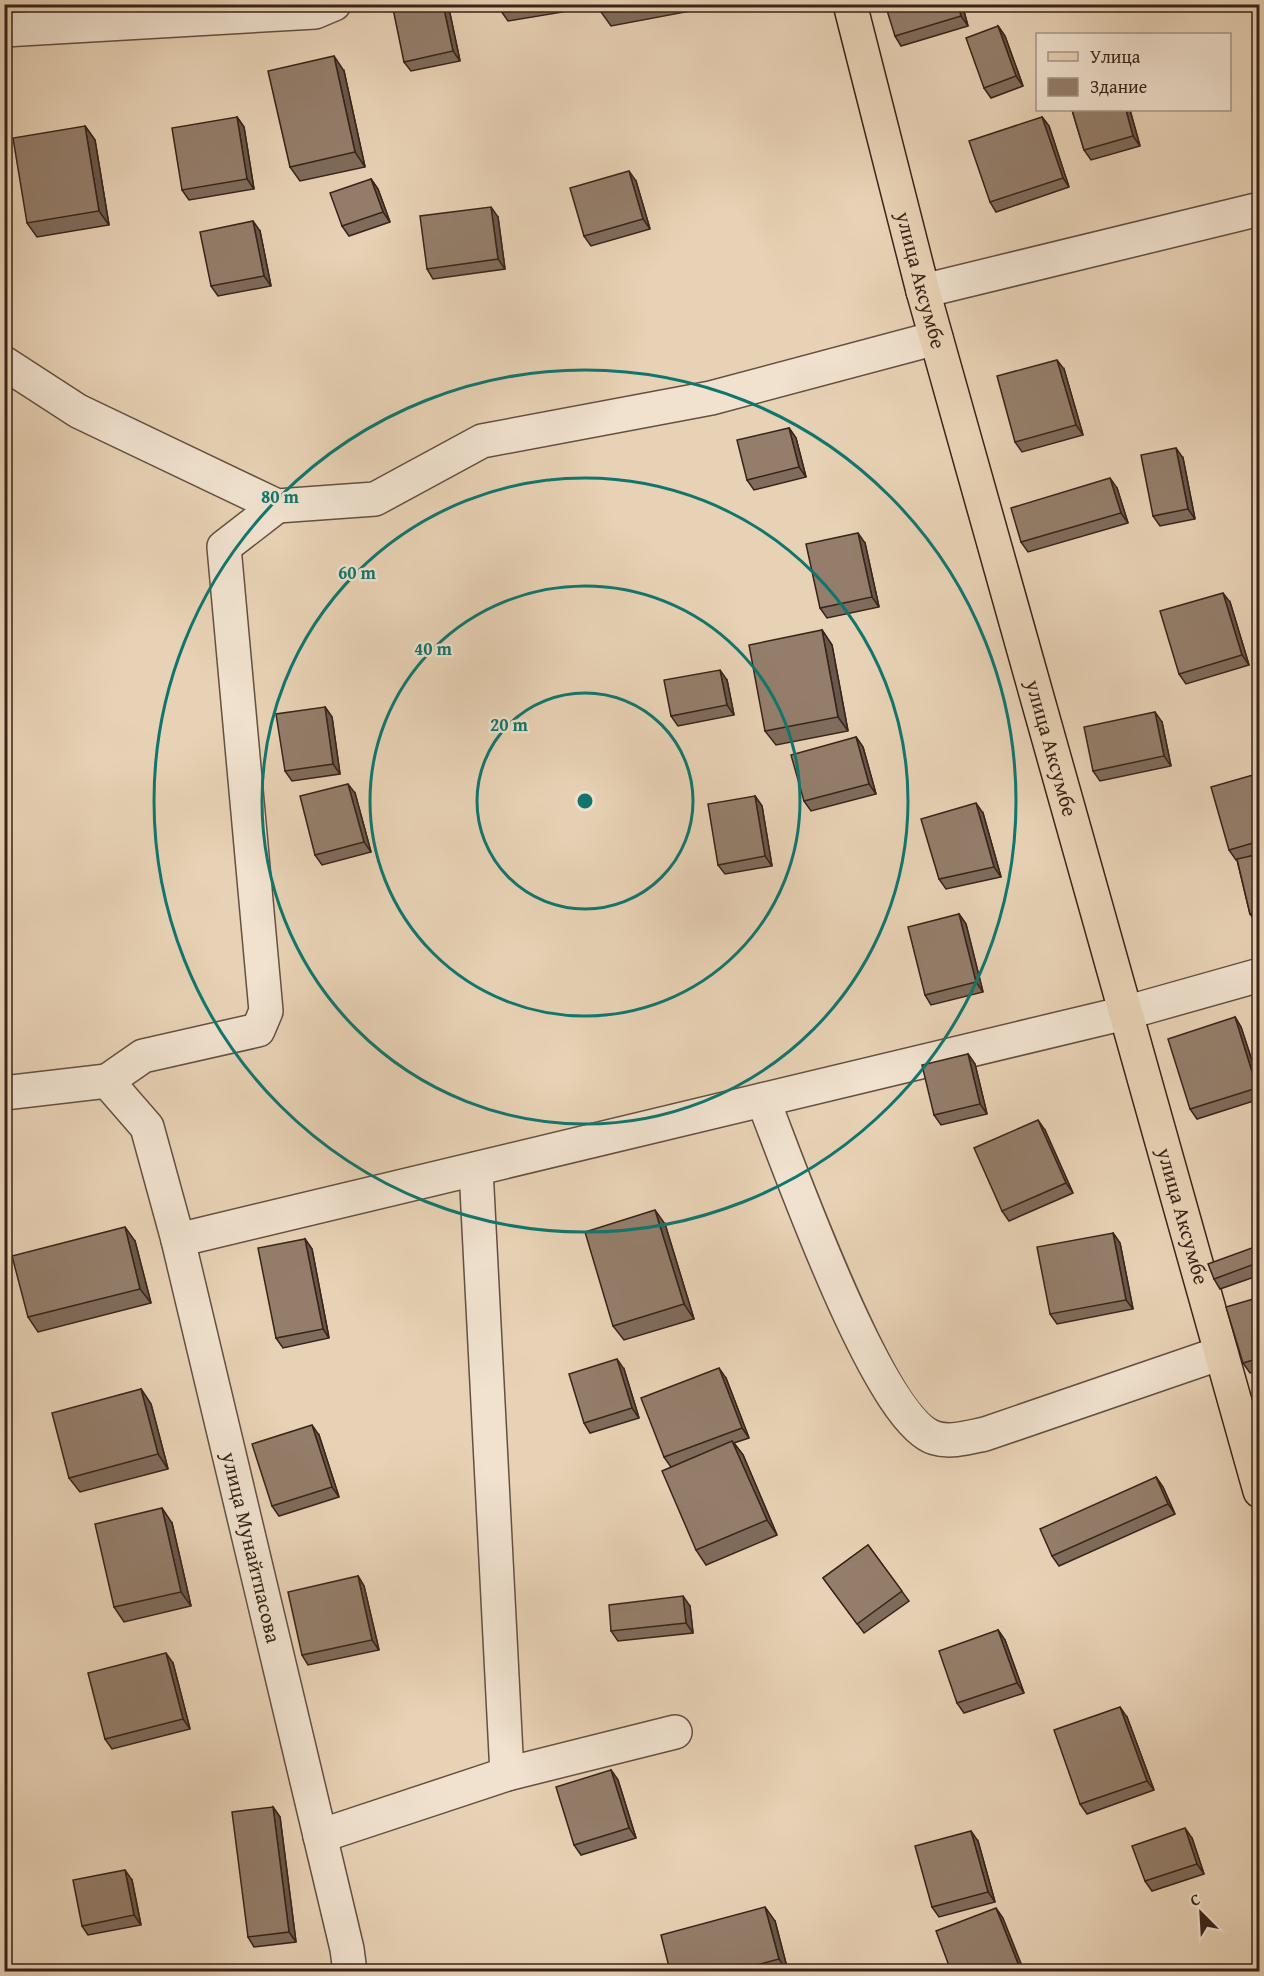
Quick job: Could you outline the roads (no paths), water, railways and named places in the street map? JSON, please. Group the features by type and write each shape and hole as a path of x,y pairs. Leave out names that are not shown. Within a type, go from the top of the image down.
{"main road":[{"name":"улица Аксумбе","path":"850,4 923,291 1260,1491"}],"street":[{"path":"4,30 315,12 334,4"},
{"path":"923,291 1260,209"},
{"path":"4,363 78,411 277,506 375,499 482,441 711,398 936,338"},
{"path":"4,1093 107,1081 143,1056 258,1030 266,1011 224,547 277,506"},
{"path":"178,1240 1125,1013 1260,975"},
{"name":"улица Мунайтпасова","path":"107,1081 147,1126 178,1240 350,1971"},
{"path":"763,1100 864,1344 911,1421 935,1438 958,1439 985,1434 1221,1353"},
{"path":"476,1169 507,1774"},
{"path":"320,1836 507,1774 675,1732"}]}
